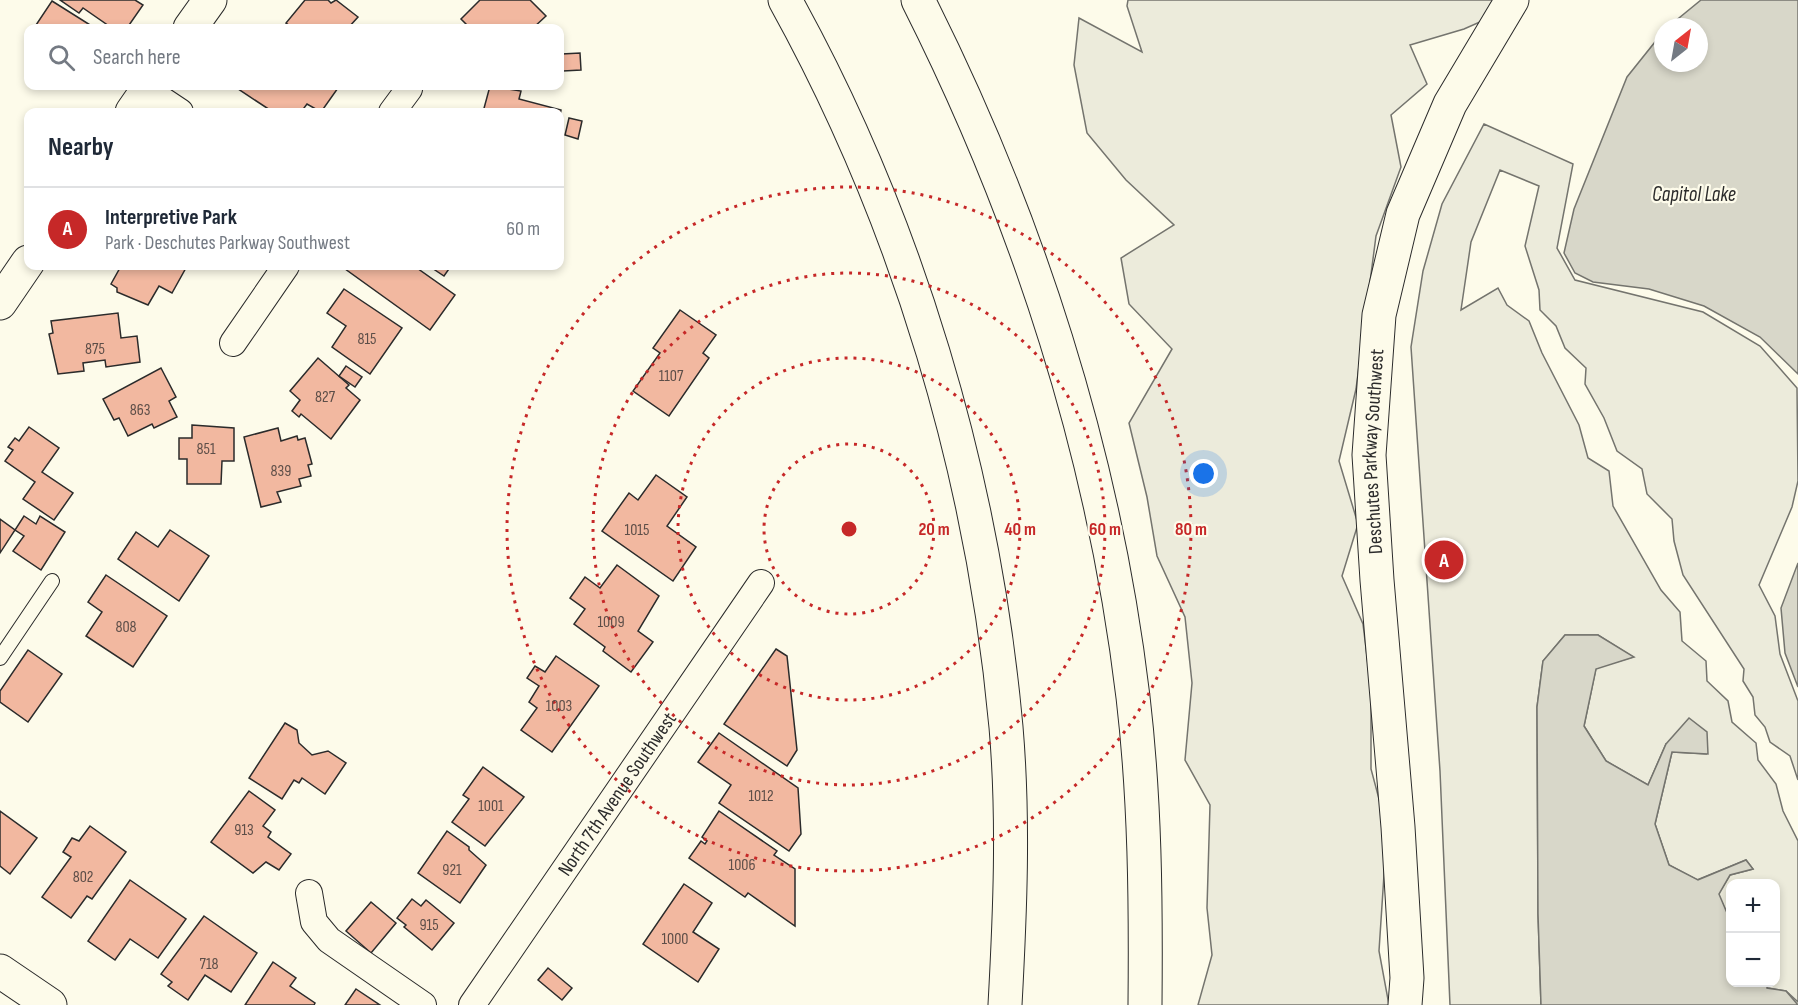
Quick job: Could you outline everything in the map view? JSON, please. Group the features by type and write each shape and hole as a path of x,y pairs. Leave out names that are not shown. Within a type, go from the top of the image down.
{"main road":[{"path":"193,24 210,0"},
{"path":"785,0 845,121 887,220 926,331 952,422 976,524 994,626 1006,728 1011,831 1005,1005"},
{"path":"918,0 968,101 1027,252 1058,344 1089,455 1114,574 1133,697 1142,801 1145,1005"},
{"name":"Deschutes Parkway Southwest","path":"1405,1005 1407,978 1399,838 1377,580 1370,455 1379,315 1402,213 1450,104 1512,0"},
{"path":"0,303 24,268"},
{"path":"0,971 50,1005"}],"street":[{"path":"395,108 408,90"},
{"path":"143,96 171,108"},
{"path":"233,343 283,270"},
{"name":"North 7th Avenue Southwest","path":"472,1005 761,583"},
{"path":"309,893 314,922 329,940 423,1005"}],"lane":[{"path":"0,658 52,581"}],"shaded area":[{"path":"1128,0 1517,0 1514,7 1464,29 1410,45 1427,84 1391,115 1401,167 1376,236 1356,389 1339,461 1358,524 1342,576 1363,624 1371,689 1371,769 1387,829 1379,951 1389,1005 1198,1005 1212,955 1207,908 1210,805 1185,760 1192,683 1185,617 1157,556 1147,497 1129,423 1172,349 1129,304 1121,258 1174,225 1126,180 1087,133 1074,65 1079,18 1142,52 1127,6"},
{"path":"1484,124 1573,164 1557,248 1575,280 1703,312 1760,346 1797,388 1798,481 1792,507 1759,585 1775,616 1780,654 1798,701 1798,780 1790,756 1770,742 1765,727 1755,715 1753,697 1743,681 1744,669 1683,575 1674,541 1672,519 1647,494 1642,469 1617,451 1604,418 1585,384 1586,368 1565,348 1556,326 1540,310 1539,290 1525,246 1539,186 1500,170 1471,242 1461,310 1498,288 1507,305 1529,321 1542,353 1579,425 1588,458 1609,471 1613,506 1661,590 1680,612 1682,641 1706,661 1707,681 1728,701 1732,722 1756,743 1758,760 1776,784 1783,811 1798,841 1798,1002 1786,991 1767,988 1780,987 1780,879 1727,879 1730,875 1753,869 1746,860 1697,880 1669,865 1655,824 1672,752 1707,754 1666,744 1648,785 1606,761 1584,726 1596,668 1633,657 1598,635 1565,635 1543,661 1537,707 1541,1005 1450,1005 1440,771 1411,347 1423,271 1442,204"},
{"path":"1726,881 1726,911 1718,894"}],"water":[{"name":"Capitol Lake","path":"1701,0 1798,0 1798,374 1760,337 1704,306 1649,289 1593,282 1575,273 1564,253 1574,209 1627,77 1654,43 1654,72 1708,72 1708,18 1679,18"},
{"path":"1798,563 1798,687 1785,653 1781,608"},
{"path":"1565,635 1598,635 1634,657 1596,669 1584,726 1606,761 1648,785 1666,744 1689,718 1707,732 1708,754 1672,752 1655,824 1669,865 1698,880 1746,860 1753,869 1730,875 1719,894 1726,911 1726,987 1767,987 1786,991 1798,1005 1541,1005 1537,707 1543,661"}],"building":[{"path":"60,0 135,0 143,5 130,24 106,24 83,8 79,13"},
{"path":"305,0 328,0 331,3 336,0 358,17 352,24 286,23"},
{"path":"480,0 530,0 546,16 537,24 466,24 461,19"},
{"path":"52,1 89,24 37,24"},
{"path":"580,53 581,70 564,71 564,54"},
{"path":"240,90 337,90 324,108 314,108 307,104 304,108 267,108"},
{"path":"489,90 515,90 521,91 519,99 553,108 484,108"},
{"path":"569,118 582,121 578,139 565,135"},
{"path":"119,270 185,270 172,293 159,286 148,305 117,292 117,288 111,284"},
{"path":"347,270 420,270 455,295 430,330"},
{"path":"435,270 448,270 444,276"},
{"path":"344,289 402,328 370,374 332,347 346,326 327,313"},
{"path":"680,310 716,335 703,353 709,358 669,416 633,391 660,353 653,348"},
{"path":"118,313 121,338 137,336 140,362 106,367 105,360 83,363 84,371 58,374 49,334 53,333 51,321"},
{"path":"318,358 349,385 346,388 360,400 331,439 301,414 299,417 292,411 300,400 290,391"},
{"path":"346,366 362,377 355,387 339,376"},
{"path":"161,368 176,397 169,401 177,417 154,428 152,424 128,436 119,418 114,420 103,399"},
{"path":"192,425 234,428 234,461 222,461 221,484 187,484 187,459 179,459 179,438 192,438"},
{"path":"29,427 59,448 42,472 73,493 54,520 23,499 35,482 5,461 13,450 8,447 15,438 19,441"},
{"path":"278,428 281,441 297,436 298,440 305,438 312,464 308,465 311,476 299,479 301,486 277,492 281,502 261,507 244,437"},
{"path":"656,475 687,497 667,526 696,547 673,581 602,531 629,493 638,500"},
{"path":"24,516 36,524 40,516 65,532 41,570 13,551 24,536 15,530"},
{"path":"0,519 15,530 0,553"},
{"path":"170,530 209,556 179,601 118,559 136,532 158,547"},
{"path":"617,565 659,596 638,631 653,642 631,672 603,651 605,647 574,624 585,609 570,598 585,577 600,588"},
{"path":"106,575 167,616 133,667 86,636 102,612 88,602"},
{"path":"776,649 787,656 797,750 787,766 724,724"},
{"path":"28,650 62,674 28,722 0,702 0,691"},
{"path":"556,656 599,686 552,752 521,730 537,708 529,702 539,686 527,678 535,666 545,672"},
{"path":"285,723 297,730 299,743 312,755 328,751 346,763 325,794 302,778 299,783 294,780 282,799 249,778"},
{"path":"719,733 798,788 801,834 789,851 719,803 731,785 698,762"},
{"path":"483,767 524,797 485,846 452,822 469,799 463,795"},
{"path":"249,791 275,810 263,826 271,832 268,837 291,854 279,870 266,862 253,873 211,842"},
{"path":"0,811 37,838 10,874 0,866"},
{"path":"719,811 777,851 774,855 795,869 795,926 748,893 745,897 689,858 701,841 705,844 707,841 702,837"},
{"path":"90,826 126,852 92,899 87,896 71,918 42,897 71,857 63,852 72,838 79,841"},
{"path":"447,831 469,847 469,850 486,865 460,903 418,873"},
{"path":"130,880 186,919 158,958 130,939 115,960 88,941"},
{"path":"684,884 712,903 693,932 719,949 698,982 643,944"},
{"path":"412,899 421,906 426,900 454,923 432,950 404,927 406,925 397,918"},
{"path":"371,902 396,923 371,953 346,931"},
{"path":"204,916 257,953 231,992 205,975 188,1000 168,986 172,982 161,974"},
{"path":"273,962 296,978 290,986 315,1003 314,1005 245,1005"},
{"path":"548,968 572,988 562,1000 538,980"},
{"path":"356,989 380,1005 345,1005"}],"place":[{"name":"Interpretive Park","path":"1444,560"}]}
